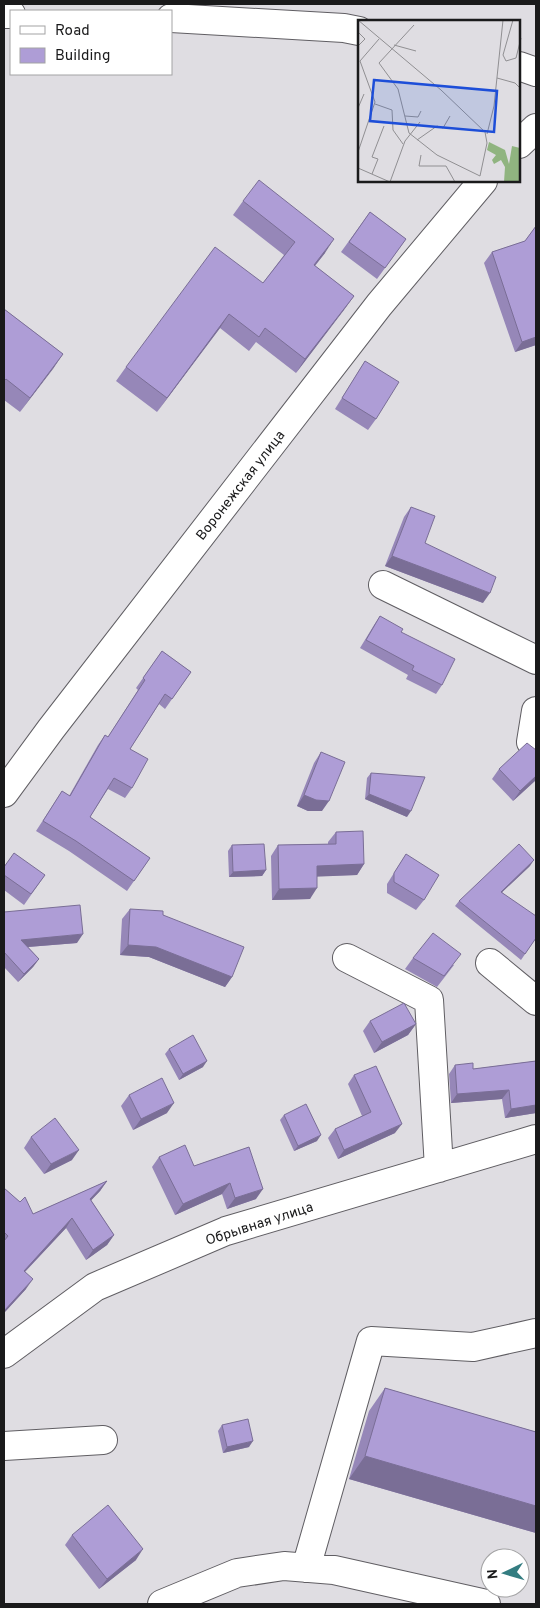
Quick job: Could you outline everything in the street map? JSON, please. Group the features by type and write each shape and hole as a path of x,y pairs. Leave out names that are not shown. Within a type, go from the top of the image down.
{"street":[{"path":"172,18 344,28 358,31"},
{"path":"520,66 536,72"},
{"path":"520,143 536,128"},
{"name":"Воронежская улица","path":"4,793 51,729 379,305 482,182"},
{"path":"383,585 536,660"},
{"path":"536,711 531,742 536,747"},
{"path":"348,958 429,1000 439,1168"},
{"path":"490,963 536,1001"},
{"name":"Обрывная улица","path":"4,1354 95,1288 226,1231 536,1139"},
{"path":"306,1568 370,1341 473,1347 536,1333"},
{"path":"4,1446 103,1440"},
{"path":"162,1604 237,1573 284,1566 334,1570 486,1604"}],"building":[{"path":"259,180 334,239 314,265 354,296 305,359 265,328 259,337 229,314 167,398 126,367 215,247 263,283 295,242 243,201"},
{"path":"370,212 406,239 385,268 349,242"},
{"path":"536,226 536,337 522,342 492,252 525,241"},
{"path":"4,309 63,354 30,398 6,379 4,381"},
{"path":"365,361 399,382 376,419 342,398"},
{"path":"411,507 435,516 425,543 496,577 490,593 392,556"},
{"path":"380,616 403,629 401,632 455,659 442,685 412,670 414,666 366,640"},
{"path":"162,651 191,672 172,699 165,694 130,749 148,759 132,788 114,778 90,817 150,858 134,881 43,821 62,791 70,796 105,735 108,737 145,680 143,678"},
{"path":"527,743 536,750 536,776 520,791 499,769"},
{"path":"321,752 345,762 329,801 316,800 304,795"},
{"path":"371,773 425,777 411,811 369,794"},
{"path":"363,831 364,864 317,866 317,888 279,889 278,845 336,844 336,832"},
{"path":"264,844 266,870 233,872 232,845"},
{"path":"519,844 534,860 501,892 536,916 536,938 525,954 459,901"},
{"path":"14,853 45,875 31,894 4,875 4,867"},
{"path":"406,854 439,875 424,900 394,882 394,873"},
{"path":"80,905 83,934 21,940 39,959 24,974 4,952 4,912"},
{"path":"130,909 163,911 163,915 244,947 232,977 156,947 128,945"},
{"path":"433,933 461,954 444,976 413,958"},
{"path":"404,1003 416,1024 382,1042 370,1021"},
{"path":"193,1035 207,1061 183,1074 169,1049"},
{"path":"536,1061 536,1105 511,1109 509,1090 457,1094 455,1065 473,1063 473,1069"},
{"path":"376,1066 402,1124 344,1150 335,1129 371,1112 354,1075"},
{"path":"162,1078 174,1103 141,1119 129,1095"},
{"path":"306,1104 321,1135 298,1146 284,1115"},
{"path":"55,1118 79,1150 51,1164 31,1137"},
{"path":"185,1145 194,1166 249,1147 263,1189 235,1198 230,1183 183,1204 159,1157"},
{"path":"107,1181 90,1199 114,1235 93,1250 72,1218 24,1271 33,1279 4,1311 4,1241 8,1236 4,1232 4,1188 20,1202 25,1197 33,1214"},
{"path":"385,1388 536,1432 536,1506 365,1456"},
{"path":"248,1419 253,1441 227,1447 222,1425"},
{"path":"108,1505 143,1549 107,1579 72,1535"}]}
